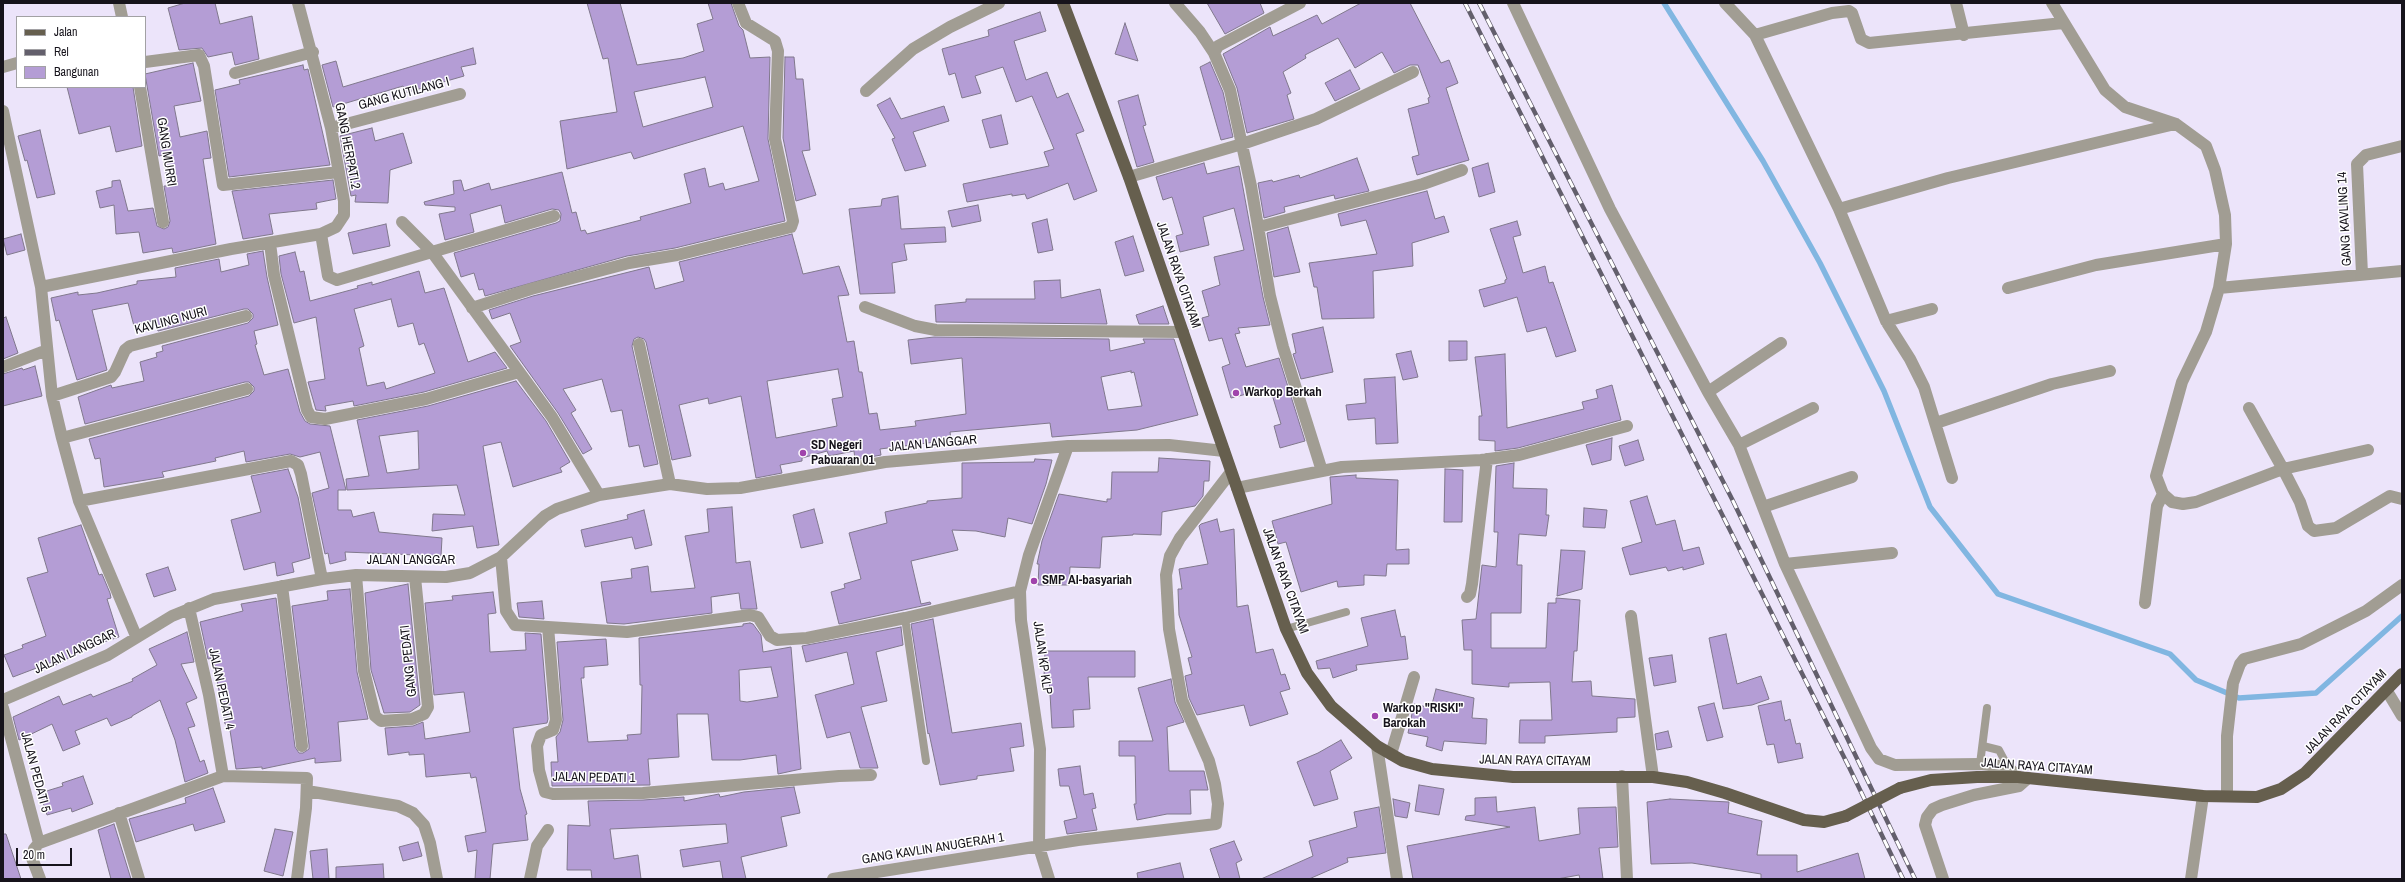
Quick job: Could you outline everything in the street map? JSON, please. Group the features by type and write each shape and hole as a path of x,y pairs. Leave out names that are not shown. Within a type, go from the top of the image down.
{"main road":[{"name":"JALAN RAYA CITAYAM","path":"1063,3 1129,177 1286,629 1307,674 1331,706 1377,746 1403,761 1432,769 1513,777 1653,777 1687,782 1804,820 1824,822 1846,816 1900,788 1931,780 1977,777 2023,778 2203,796 2256,797 2281,789 2305,773 2402,674"}],"street":[{"path":"119,3 122,16"},
{"name":"GANG HERPATI.2","path":"41,287 231,248 321,234 336,228 344,215 331,128 313,52 298,3"},
{"path":"472,308 531,289 629,263 676,255 791,227 793,221 775,139 778,51 775,41 746,22 738,3"},
{"path":"866,91 913,49 950,27 999,3"},
{"path":"1175,3 1200,32 1214,53 1230,90 1242,144 1270,296 1283,347 1322,471"},
{"path":"1214,53 1218,46 1300,3"},
{"path":"1513,3 1610,209 1708,392 1739,445 1785,564 1871,748 1880,759 1895,765 1980,764 2008,767 2023,778 2020,786 1974,795 1933,809 1927,817 1925,825 1943,879"},
{"path":"1725,3 1755,34 1839,209 1886,321 1920,380 1936,423 1952,478"},
{"path":"1956,3 1964,35"},
{"path":"2052,3 2105,90 2125,107 2176,124 2206,146 2215,170 2226,215 2226,244 2220,288 2206,332 2182,382 2156,476 2163,494 2172,502 2183,504 2196,502 2283,469 2368,450"},
{"path":"1755,34 1832,13 1849,11 1852,13 1860,39 1869,43 1964,35 2063,22"},
{"path":"235,73 313,52"},
{"path":"146,62 199,55 204,66 223,185 338,172"},
{"path":"3,68 16,63"},
{"path":"1129,177 1242,144 1316,119 1413,72"},
{"name":"GANG MURRI","path":"140,88 163,222"},
{"name":"GANG KUTILANG I","path":"331,128 460,94"},
{"path":"3,111 8,157 41,287 52,396 62,438 79,501 136,636"},
{"path":"1839,209 1948,178 2176,124"},
{"name":"GANG KAVLING 14","path":"2362,274 2357,164 2366,155 2402,146"},
{"path":"1258,227 1423,184 1462,170"},
{"path":"321,234 328,276 337,280 554,216"},
{"path":"402,222 432,252 519,372 571,446 599,495"},
{"path":"270,243 276,283 307,410 311,417 324,419 426,399 519,372"},
{"path":"2008,288 2096,265 2226,244"},
{"name":"GANG KAVLING 14","path":"2220,288 2402,270"},
{"path":"865,307 915,326 936,330 1183,332"},
{"path":"1886,321 1932,309"},
{"name":"KAVLING NURI","path":"52,396 111,377 115,372 125,350 130,346 246,316"},
{"path":"1708,392 1781,343"},
{"path":"639,344 670,484"},
{"path":"3,367 47,350"},
{"path":"1936,423 2052,384 2110,372"},
{"path":"62,438 247,389"},
{"path":"1739,445 1813,408"},
{"path":"2249,408 2300,502 2308,526 2314,532 2336,528 2390,496 2402,499"},
{"path":"1237,488 1342,468 1488,459 1519,455 1627,426"},
{"name":"JALAN LANGGAR","path":"3,700 108,655 136,636 188,608 214,599 322,578 356,575 446,577 470,573 502,557 551,512 599,495 670,484 707,488 740,488 885,462 1068,446 1169,445 1224,451"},
{"name":"JALAN KP KLP","path":"1049,879 1039,847 1040,749 1021,620 1020,591 1029,555 1068,446"},
{"path":"1466,597 1470,594 1472,584 1488,459"},
{"path":"79,501 291,461 298,465 301,474 322,578"},
{"name":"GANG KAVLIN ANUGERAH 1","path":"833,879 1078,840 1216,824 1218,804 1213,777 1182,700 1169,629 1166,575 1170,556 1180,538 1231,472"},
{"path":"1763,507 1852,477"},
{"path":"2145,603 2157,506 2163,494"},
{"path":"1785,564 1892,553"},
{"path":"502,557 506,611 515,625 627,632 750,615 758,617 770,636 776,640 807,638 905,618 1020,591"},
{"name":"GANG PEDATI","path":"356,575 364,672 375,716 381,721 412,719 424,714 428,707 415,577"},
{"path":"2227,796 2227,736 2233,683 2240,664 2244,659 2301,644 2366,611 2402,585"},
{"path":"282,586 302,746"},
{"name":"JALAN PEDATI 4","path":"188,608 209,695 223,776"},
{"path":"1631,616 1653,777"},
{"name":"JALAN PEDATI 1","path":"548,627 556,720 553,730 541,735 537,746 539,770 545,792 553,794 643,793 839,776 871,775"},
{"path":"1391,754 1414,677"},
{"path":"2387,691 2402,716"},
{"name":"JALAN PEDATI 5","path":"3,708 39,843"},
{"path":"1377,746 1397,879"},
{"path":"40,879 32,858 34,849 39,843 223,776 307,778 307,791 297,879"},
{"path":"1622,776 1626,879"},
{"path":"307,791 398,806 413,813 424,825 437,879"},
{"path":"2191,879 2203,796"},
{"path":"119,813 139,879"},
{"path":"530,879 537,846 548,830"}],"lane":[{"path":"1286,629 1346,612"},
{"path":"905,618 926,761"},
{"path":"1980,764 1987,708"},
{"path":"1983,746 1999,750 2008,767"}],"building":[{"path":"185,3 215,3 220,24 252,16 259,59 235,65 232,52 208,57 202,48 179,50 168,8"},
{"path":"587,3 620,3 637,65 683,58 704,51 697,24 713,19 708,3 731,3 739,26 743,30 750,58 770,57 768,139 785,221 675,248 627,256 485,296 483,289 479,290 474,273 461,277 454,253 556,223 560,221 561,214 559,210 552,209 505,223 501,205 470,214 474,232 445,240 439,214 455,211 455,207 425,205 424,202 454,194 453,181 461,180 464,191 489,183 491,190 562,172 572,213 576,212 581,231 585,230 587,234 641,220 640,217 691,203 684,174 705,168 709,187 723,183 725,190 759,181 743,126 634,159 631,152 567,169 560,121 617,112 608,58 603,59","holes":["705,77 713,107 643,127 634,92"]},
{"path":"1207,3 1260,3 1264,13 1225,34"},
{"path":"1361,3 1410,3 1441,63 1449,60 1458,83 1446,88 1469,160 1417,175 1412,157 1419,155 1408,109 1429,103 1428,98 1430,97 1418,65 1410,65 1394,73 1382,52 1355,68 1338,38 1305,55 1306,58 1283,72 1291,93 1287,95 1294,119 1247,133 1237,88 1223,54 1270,27 1273,36 1317,15 1322,24"},
{"path":"1040,12 1046,31 1014,41 1026,80 1047,72 1057,98 1068,93 1084,131 1076,134 1097,191 1074,200 1068,183 1027,199 1025,194 1012,196 1012,194 967,202 963,184 1049,166 1044,152 1054,149 1032,96 1016,102 1003,67 975,76 981,93 962,98 955,73 949,75 942,49 989,36 988,30"},
{"path":"1125,23 1138,61 1115,54"},
{"path":"473,48 476,64 461,67 464,76 405,93 403,86 333,107 322,65 336,61 343,87"},
{"path":"785,57 794,57 796,79 803,79 810,150 802,151 816,195 796,201 783,138"},
{"path":"1210,62 1223,92 1233,137 1221,140 1200,67"},
{"path":"193,63 201,101 174,106 180,137 207,131 211,158 203,159 216,244 173,253 172,248 143,253 139,232 116,234 114,205 100,208 96,191 112,187 112,181 120,180 128,211 153,208 157,226 164,229 168,227 170,221 164,186 168,186 163,155 159,156 146,74"},
{"path":"303,65 304,70 308,69 330,165 229,177 215,90 240,84 239,80"},
{"path":"1350,70 1360,89 1335,101 1325,83"},
{"path":"67,88 133,88 142,146 116,152 110,126 79,134"},
{"path":"1138,95 1146,125 1143,126 1154,162 1137,167 1118,101"},
{"path":"890,98 901,119 944,106 949,121 913,132 926,166 905,171 892,139 895,138 877,105"},
{"path":"1001,115 1008,144 990,148 982,120"},
{"path":"372,128 375,141 403,133 412,163 390,170 388,203 355,202 356,195 351,196 340,136"},
{"path":"40,130 55,194 37,198 27,160 25,161 18,136"},
{"path":"1357,158 1369,191 1335,199 1334,195 1284,207 1285,212 1264,218 1258,183 1272,180 1273,182 1299,175 1300,178"},
{"path":"1204,163 1207,174 1239,166 1263,297 1270,325 1238,328 1240,333 1235,334 1246,367 1279,358 1305,441 1280,448 1274,426 1281,424 1270,388 1231,398 1222,367 1230,364 1222,338 1209,341 1202,318 1209,316 1202,291 1220,285 1214,257 1244,250 1234,208 1203,217 1209,245 1180,252 1176,236 1183,234 1172,197 1163,200 1156,177"},
{"path":"1488,163 1495,192 1479,197 1472,168"},
{"path":"333,180 336,199 316,203 317,209 269,214 273,234 243,239 232,191"},
{"path":"1427,191 1435,219 1444,216 1449,232 1412,243 1413,266 1373,271 1374,318 1322,319 1317,287 1314,287 1309,263 1377,254 1366,220 1341,226 1338,214"},
{"path":"898,196 901,229 945,227 946,242 904,244 907,260 892,263 895,293 860,294 849,209 881,206 882,199"},
{"path":"978,205 981,221 952,227 948,211"},
{"path":"1047,219 1053,250 1038,253 1032,223"},
{"path":"1517,221 1521,235 1513,237 1523,273 1545,266 1549,283 1553,282 1576,351 1556,357 1546,327 1527,332 1517,297 1484,307 1479,290 1505,283 1505,280 1507,279 1490,229"},
{"path":"386,224 390,246 353,254 348,233"},
{"path":"1288,227 1300,272 1274,277 1267,233"},
{"path":"21,234 25,250 7,255 3,239"},
{"path":"792,234 803,274 839,266 849,295 838,296 847,342 854,341 859,372 862,372 869,414 877,413 880,430 916,426 915,421 966,414 962,358 911,364 908,340 934,337 1109,339 1110,351 1145,343 1143,339 1174,339 1198,415 1137,430 1052,437 1050,423 950,432 951,440 880,449 881,455 855,460 854,451 829,456 827,451 802,458 802,461 780,465 782,473 756,478 741,396 709,404 708,398 679,405 691,456 672,460 646,342 644,339 638,337 634,339 632,346 658,464 644,467 639,445 629,447 622,410 611,412 602,379 563,389 576,410 571,413 592,449 583,454 558,413 510,346 521,342 510,313 492,319 489,310 533,296 649,267 655,289 684,281 679,262","holes":["838,369 843,397 832,399 837,426 776,438 767,381","1131,371 1131,373 1134,372 1142,406 1108,410 1101,377"]},
{"path":"1133,236 1144,271 1125,276 1115,242"},
{"path":"263,251 267,277 278,325 254,331 257,344 255,345 264,375 288,369 300,412 305,421 310,424 330,426 346,490 338,490 338,510 351,510 353,517 374,512 379,532 442,538 441,556 345,552 346,560 330,564 328,553 325,554 312,493 329,488 320,452 300,457 290,454 246,462 244,451 215,458 216,461 162,472 164,477 104,487 100,458 95,459 89,439 249,396 254,391 254,387 249,382 245,382 85,424 78,397 111,385 112,388 144,381 140,362 157,357 156,353 163,351 162,346 248,323 253,318 253,314 248,309 244,309 158,331 155,320 134,326 128,303 92,310 107,370 77,380 59,320 56,321 51,298 78,292 78,295 97,293 137,284 137,281 176,277 175,268 219,259 221,272 249,265 247,254"},
{"path":"295,252 300,272 304,271 310,301 358,288 357,286 372,282 372,285 419,271 425,293 444,288 468,362 495,352 507,368 424,392 354,406 353,401 325,406 326,411 316,410 308,382 325,379 316,317 294,323 281,274 279,256","holes":["391,299 398,327 413,323 419,345 424,343 435,373 386,389 384,382 367,386 359,348 364,346 354,309"]},
{"path":"1060,280 1061,298 1100,289 1107,324 936,322 935,305 966,302 966,299 1035,299 1034,281"},
{"path":"1163,306 1169,324 1139,324 1136,315"},
{"path":"6,317 18,353 3,359 3,318"},
{"path":"1323,327 1333,372 1301,379 1293,354 1296,353 1292,334"},
{"path":"1449,341 1467,341 1467,360 1449,361"},
{"path":"1411,351 1418,377 1403,380 1396,354"},
{"path":"1505,354 1507,428 1584,409 1582,402 1598,398 1596,390 1612,385 1621,420 1518,448 1495,451 1495,441 1479,440 1479,416 1482,416 1475,357"},
{"path":"35,366 42,396 3,406 3,374 22,368 23,370"},
{"path":"1395,377 1398,443 1376,444 1375,418 1348,420 1346,405 1366,403 1364,379"},
{"path":"516,381 546,421 570,462 560,468 562,472 513,487 501,442 483,446 499,545 477,548 473,526 432,531 433,514 465,515 457,485 347,490 346,479 369,476 357,420 428,406","holes":["418,431 419,469 387,473 379,436"]},
{"path":"1612,438 1611,460 1592,465 1586,445"},
{"path":"1638,440 1644,460 1625,466 1619,446"},
{"path":"1159,458 1210,461 1209,481 1204,481 1203,496 1195,506 1162,512 1161,535 1133,534 1102,537 1100,568 1070,567 1069,585 1038,585 1039,564 1037,564 1042,541 1059,494 1107,502 1107,499 1111,499 1112,472 1158,472"},
{"path":"1035,459 1052,460 1046,484 1032,524 1008,518 1005,537 976,531 952,530 958,550 911,561 921,604 930,602 931,604 839,624 831,592 845,588 844,584 861,579 849,533 887,523 885,512 927,503 927,501 962,498 962,463 1034,462"},
{"path":"1514,463 1513,488 1547,489 1546,515 1549,515 1546,536 1519,534 1517,565 1522,565 1521,613 1491,613 1491,648 1546,648 1548,603 1556,603 1556,598 1580,600 1577,651 1574,651 1572,682 1591,681 1592,696 1635,699 1635,717 1617,718 1617,732 1545,736 1545,743 1519,743 1520,720 1552,720 1550,682 1509,683 1509,687 1472,684 1472,650 1464,650 1462,620 1476,619 1482,565 1496,567 1498,532 1494,532 1496,466"},
{"path":"288,469 298,497 310,558 292,563 294,572 277,576 275,562 244,570 231,520 261,512 251,476"},
{"path":"1445,469 1463,470 1462,522 1444,522"},
{"path":"1356,475 1356,478 1398,480 1396,550 1409,549 1409,564 1387,564 1386,576 1364,575 1364,585 1338,587 1337,581 1301,592 1286,542 1278,544 1272,521 1332,504 1330,477"},
{"path":"1647,496 1656,525 1675,520 1683,551 1699,547 1704,564 1683,570 1683,567 1668,571 1666,567 1630,575 1622,548 1642,542 1630,501"},
{"path":"732,507 736,563 750,561 757,609 741,609 739,593 711,597 712,613 624,624 607,623 601,582 632,578 631,569 648,566 651,592 695,588 685,536 709,532 707,509"},
{"path":"1584,508 1607,510 1605,528 1583,527"},
{"path":"814,509 823,543 801,548 793,515"},
{"path":"644,510 652,545 635,549 632,537 585,547 581,530 628,519 627,515"},
{"path":"1217,519 1220,532 1234,529 1237,607 1248,605 1256,653 1273,649 1281,675 1285,674 1290,689 1280,692 1288,714 1250,726 1244,705 1197,715 1189,698 1185,676 1192,674 1188,658 1192,657 1179,615 1178,589 1182,589 1179,569 1208,564 1199,526"},
{"path":"81,525 99,575 102,574 110,593 111,598 107,599 119,637 104,642 103,639 56,665 55,661 13,677 4,655 23,648 22,645 46,636 27,578 48,572 38,538"},
{"path":"1561,550 1585,551 1582,589 1557,596"},
{"path":"168,567 176,590 154,597 146,574"},
{"path":"408,584 420,705 410,712 384,713 371,670 365,593"},
{"path":"350,589 357,672 368,719 338,722 341,761 315,763 315,758 262,769 262,767 236,769 229,724 225,724 213,658 208,659 200,622 243,611 241,604 276,598 295,747 299,753 303,753 309,749 309,745 292,606 328,600 327,591"},
{"path":"493,592 496,613 488,614 490,652 526,650 525,633 541,634 548,719 547,723 513,728 520,789 527,814 525,815 528,840 493,844 490,879 475,879 477,850 468,852 465,836 486,832 476,777 471,778 470,773 426,777 424,754 409,755 409,752 388,755 385,728 413,726 423,722 425,739 470,732 464,692 434,695 425,603 453,600 452,596"},
{"path":"542,601 544,619 519,617 517,603"},
{"path":"1395,610 1401,637 1405,636 1408,659 1356,665 1357,670 1333,678 1330,668 1318,669 1316,661 1368,646 1361,618"},
{"path":"933,619 952,733 1021,723 1024,746 1010,748 1014,771 977,776 977,779 940,785 929,733 928,734 911,624"},
{"path":"743,624 753,624 761,635 763,652 791,647 801,769 778,774 776,755 740,760 712,760 708,714 677,714 679,757 648,759 650,785 552,786 551,762 558,762 556,737 560,732 563,720 557,642 606,639 608,665 584,667 584,678 581,678 588,742 628,740 627,735 641,734 642,685 640,685 639,638 743,626","holes":["771,667 778,697 747,702 740,701 739,670"]},
{"path":"901,627 903,645 876,652 887,701 861,707 878,768 860,768 850,732 827,738 815,695 854,684 847,652 806,662 802,646"},
{"path":"187,632 194,662 181,664 197,698 186,703 195,726 188,728 200,762 204,760 208,773 185,782 175,740 160,700 132,717 111,726 107,718 75,731 80,744 63,751 52,724 19,740 13,717 59,696 63,705 91,694 93,697 133,681 132,679 157,665 149,649"},
{"path":"1726,634 1737,684 1761,676 1769,699 1752,705 1723,709 1709,638"},
{"path":"1045,651 1135,651 1135,677 1088,677 1090,709 1073,710 1074,727 1052,728 1049,677 1044,677"},
{"path":"1672,655 1676,682 1654,686 1649,658"},
{"path":"1171,679 1175,702 1184,722 1167,727 1169,771 1204,771 1208,790 1190,790 1191,814 1167,814 1137,820 1134,804 1136,804 1135,756 1119,756 1119,741 1153,741 1138,688"},
{"path":"1436,689 1474,698 1472,718 1487,719 1486,744 1444,741 1442,751 1426,746 1428,737 1408,733 1414,704 1431,708"},
{"path":"1781,701 1785,721 1790,719 1796,744 1800,743 1803,758 1778,763 1774,744 1767,745 1758,706"},
{"path":"1714,703 1723,737 1707,741 1698,707"},
{"path":"1668,731 1672,747 1657,750 1655,734"},
{"path":"1341,740 1352,758 1330,771 1338,799 1314,806 1297,762 1318,753"},
{"path":"1080,766 1084,795 1093,793 1096,808 1092,809 1097,830 1067,834 1064,821 1077,818 1069,786 1060,786 1058,769"},
{"path":"83,776 93,804 72,812 71,808 47,815 40,793 63,786 62,783"},
{"path":"1419,785 1444,789 1439,815 1415,811"},
{"path":"794,787 800,813 781,817 787,846 741,857 746,879 723,879 720,861 683,867 680,850 728,843 726,824 610,829 614,859 638,855 641,879 592,879 591,870 567,870 568,825 590,826 588,801 643,800 684,797 684,801 719,794 720,797 744,792"},
{"path":"213,788 225,822 195,831 193,824 136,842 129,819 186,803 185,798"},
{"path":"1496,797 1497,812 1535,807 1539,841 1580,834 1578,808 1616,807 1618,847 1599,848 1603,879 1580,879 1579,875 1557,879 1413,879 1407,846 1510,827 1465,820 1466,816 1475,815 1475,798"},
{"path":"1393,799 1410,803 1407,818 1395,816"},
{"path":"1670,799 1729,802 1728,813 1762,821 1757,855 1797,855 1797,872 1858,853 1865,879 1761,879 1761,874 1692,863 1651,864 1647,802"},
{"path":"1379,807 1386,853 1347,858 1348,862 1309,879 1261,879 1313,856 1309,841 1357,827 1354,812"},
{"path":"114,824 131,879 111,879 98,830"},
{"path":"275,829 293,832 283,876 264,871"},
{"path":"3,834 6,834 21,879 3,879"},
{"path":"1234,841 1242,860 1236,863 1240,879 1220,879 1210,849"},
{"path":"418,842 422,856 403,861 399,847"},
{"path":"327,849 329,879 313,879 310,851"},
{"path":"1180,863 1184,879 1138,879 1137,873"},
{"path":"383,864 384,879 336,879 336,867"}],"waterway":[{"path":"1664,3 1763,161 1820,263 1884,391 1930,507 1998,594 2170,654 2196,680 2239,698 2316,693 2402,616"}],"railway":[{"path":"1465,3 1849,767 1903,879"},
{"path":"1479,3 1732,499 1915,879"}],"place":[{"name":"Warkop Berkah","path":"1236,393"},
{"name":"SD Negeri Pabuaran 01","path":"803,453"},
{"name":"SMP Al-basyariah","path":"1034,581"},
{"name":"Warkop \"RISKI\" Barokah","path":"1375,716"}]}
